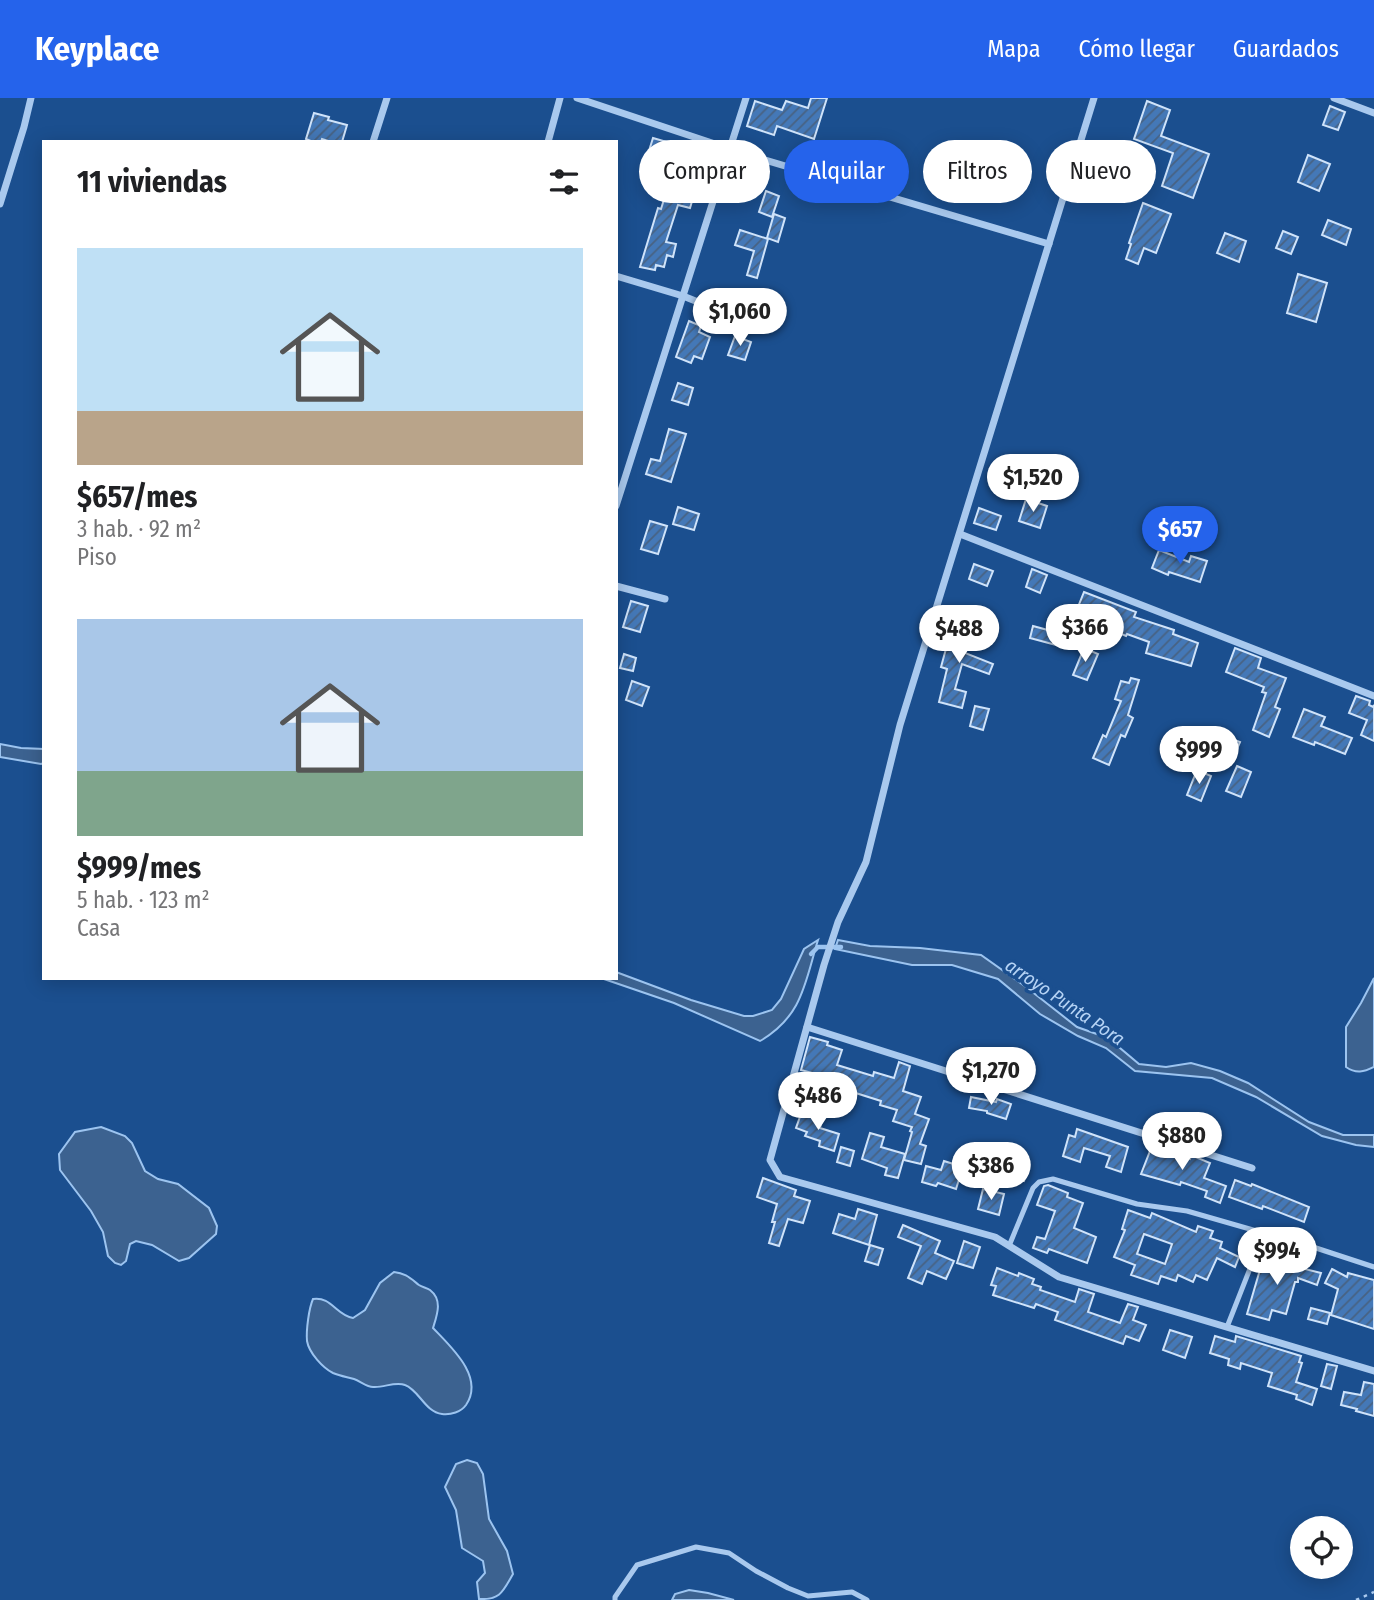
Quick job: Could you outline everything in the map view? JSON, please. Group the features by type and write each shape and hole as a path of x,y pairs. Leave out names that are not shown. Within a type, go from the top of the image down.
{"street":[{"path":"0,204 32,98"},
{"path":"374,140 387,98"},
{"path":"549,140 560,98"},
{"path":"577,98 706,140"},
{"path":"733,140 746,98"},
{"path":"1094,98 900,725 866,862 838,922 824,965 771,1160 780,1177 995,1237 1059,1277 1374,1371"},
{"path":"1334,98 1374,113"},
{"path":"770,160 1049,244"},
{"path":"618,500 713,203"},
{"path":"618,277 683,296 753,324"},
{"path":"960,534 1374,696"},
{"path":"618,587 665,599"},
{"path":"807,1027 1252,1168"}],"lane":[{"path":"1009,1246 1033,1188 1039,1182 1053,1178 1137,1204 1187,1211 1374,1266"},
{"path":"1227,1327 1264,1233"},
{"path":"615,1600 637,1565 696,1547 729,1553 755,1571 808,1596 852,1592 867,1600"}],"path":[{"path":"1356,1600 1374,1592"}],"water":[{"path":"0,744 42,749 41,764 0,757"},
{"path":"818,940 800,997 785,1021 760,1041 674,1003 607,980 618,980 618,973 691,1000 744,1016 753,1016 772,1010 781,999 804,949"},
{"path":"838,940 870,946 981,955 1077,1027 1108,1038 1139,1064 1166,1067 1191,1063 1220,1071 1248,1083 1309,1122 1343,1135 1374,1135 1374,1147 1322,1136 1256,1097 1212,1078 1135,1071 1106,1048 1078,1036 1040,1014 998,979 952,965 912,965 835,949"},
{"path":"1374,978 1374,1067 1357,1071 1346,1067 1346,1027"},
{"path":"101,1127 125,1136 132,1143 145,1171 158,1179 178,1184 209,1208 217,1226 216,1234 189,1258 179,1261 152,1245 136,1241 130,1244 126,1261 121,1265 108,1256 103,1232 91,1211 60,1170 59,1154 75,1132"},
{"path":"394,1272 430,1290 437,1298 438,1308 433,1328 456,1353 469,1373 471,1394 466,1405 459,1411 445,1414 436,1412 405,1385 371,1387 333,1373 317,1360 308,1346 307,1325 313,1299 325,1300 353,1318 365,1310 380,1283"},
{"path":"467,1460 477,1463 483,1474 489,1519 507,1551 513,1574 497,1596 486,1599 479,1599 477,1582 485,1573 483,1561 462,1548 456,1510 445,1487 456,1464"},
{"path":"689,1590 734,1600 672,1600 675,1594"}],"building":[{"path":"811,98 827,98 814,139 777,126 774,135 747,126 755,101 782,110 786,101 808,108"},
{"path":"1147,101 1170,110 1161,136 1209,154 1193,198 1162,186 1173,153 1156,147 1156,140 1134,139"},
{"path":"1330,106 1345,112 1338,130 1323,125"},
{"path":"314,113 347,125 343,140 306,139"},
{"path":"1308,155 1330,164 1319,191 1298,182"},
{"path":"770,193 779,196 772,217 759,212 762,203 770,203"},
{"path":"663,203 692,203 690,208 678,205 666,242 676,244 673,257 667,255 664,267 656,265 655,270 640,267 658,208 661,209"},
{"path":"1143,203 1171,214 1156,253 1144,248 1138,264 1126,259 1131,244 1129,243"},
{"path":"774,214 785,218 778,242 767,238"},
{"path":"1328,220 1351,229 1346,245 1322,235"},
{"path":"740,230 768,239 757,278 747,275 754,251 735,245"},
{"path":"1283,231 1298,237 1291,254 1276,248"},
{"path":"1225,233 1246,241 1239,262 1217,253"},
{"path":"1298,274 1327,283 1316,322 1287,313"},
{"path":"689,321 701,326 699,332 710,337 702,359 694,356 691,363 676,357"},
{"path":"735,336 751,342 745,360 728,355"},
{"path":"678,383 693,388 688,405 672,400"},
{"path":"669,429 686,434 671,482 646,474 651,459 660,461"},
{"path":"1026,499 1047,506 1040,528 1019,521"},
{"path":"678,507 699,514 694,530 673,524"},
{"path":"979,508 1001,516 996,530 974,523"},
{"path":"650,521 667,526 658,554 641,549"},
{"path":"1159,550 1189,562 1191,556 1207,561 1200,582 1169,572 1168,575 1152,568"},
{"path":"974,564 993,571 987,586 969,579"},
{"path":"1032,569 1047,575 1040,593 1026,587"},
{"path":"1084,592 1136,612 1134,617 1174,630 1173,634 1198,643 1191,666 1146,653 1149,642 1127,634 1126,636 1076,612"},
{"path":"631,601 648,606 640,632 623,627"},
{"path":"953,623 972,628 965,653 993,664 989,674 962,664 955,689 966,692 962,708 939,702 947,669 941,667"},
{"path":"1033,626 1059,633 1056,645 1030,638"},
{"path":"1084,648 1098,654 1087,680 1073,675"},
{"path":"1235,648 1261,658 1258,668 1286,678 1275,707 1280,709 1269,737 1253,730 1266,693 1262,692 1264,687 1226,672"},
{"path":"624,654 636,658 633,671 620,668"},
{"path":"1131,678 1139,680 1128,715 1133,718 1125,737 1121,735 1109,765 1093,758 1103,735 1106,737 1121,701 1115,699 1121,681 1129,683"},
{"path":"632,681 649,687 642,706 626,700"},
{"path":"1356,696 1370,701 1369,705 1373,707 1374,705 1374,741 1361,735 1367,720 1349,713"},
{"path":"975,706 989,709 983,730 970,726"},
{"path":"1304,709 1325,717 1321,726 1352,738 1345,754 1293,737"},
{"path":"1219,734 1240,742 1234,756 1213,748"},
{"path":"1237,766 1251,772 1241,797 1226,791"},
{"path":"1197,770 1211,776 1201,801 1187,795"},
{"path":"810,1037 828,1042 827,1045 842,1050 837,1065 873,1076 874,1072 894,1078 899,1062 910,1066 903,1091 921,1097 915,1114 929,1119 920,1144 926,1146 921,1164 904,1160 912,1127 893,1121 897,1110 880,1105 881,1101 843,1089 845,1082 801,1070"},
{"path":"971,1097 996,1102 997,1099 1011,1104 1006,1119 987,1111 969,1108"},
{"path":"801,1114 822,1120 820,1128 839,1134 834,1151 819,1146 820,1141 805,1136 807,1132 796,1128"},
{"path":"1077,1129 1128,1147 1121,1172 1106,1167 1110,1156 1084,1148 1080,1162 1063,1156 1069,1135 1075,1137"},
{"path":"870,1133 884,1137 881,1147 905,1154 898,1178 885,1175 887,1168 862,1159"},
{"path":"1152,1146 1190,1159 1191,1155 1210,1163 1204,1178 1226,1186 1220,1203 1205,1197 1207,1191 1181,1182 1180,1185 1141,1174"},
{"path":"841,1147 854,1151 850,1166 837,1162"},
{"path":"944,1161 963,1167 956,1189 938,1183 936,1186 922,1182 926,1166 941,1170"},
{"path":"1019,1163 1029,1167 1024,1181 1014,1177"},
{"path":"763,1178 796,1190 794,1196 810,1201 803,1223 788,1219 779,1246 769,1243 777,1204 757,1197"},
{"path":"1235,1180 1309,1207 1304,1222 1263,1206 1262,1209 1229,1197"},
{"path":"1048,1185 1083,1203 1074,1228 1096,1237 1087,1263 1049,1249 1047,1253 1033,1248 1037,1237 1045,1239 1055,1211 1037,1205 1044,1186"},
{"path":"983,1189 1004,1194 999,1215 978,1209"},
{"path":"858,1209 877,1215 869,1245 833,1233 839,1214 855,1219"},
{"path":"1128,1210 1150,1218 1152,1213 1196,1232 1198,1226 1213,1231 1210,1238 1222,1242 1220,1248 1239,1257 1235,1267 1217,1258 1207,1280 1196,1275 1193,1282 1178,1275 1176,1281 1161,1276 1158,1284 1131,1275 1135,1265 1114,1257 1125,1230 1122,1229","holes":["1144,1234 1172,1244 1165,1264 1137,1254"]},
{"path":"903,1225 940,1241 935,1253 954,1261 946,1279 927,1271 922,1284 908,1278 921,1246 898,1237"},
{"path":"964,1241 980,1247 973,1268 957,1263"},
{"path":"870,1245 883,1249 878,1265 865,1261"},
{"path":"1264,1256 1321,1273 1317,1285 1298,1278 1286,1314 1272,1310 1269,1320 1247,1314"},
{"path":"997,1268 1034,1279 1032,1284 1041,1287 1040,1290 1075,1302 1079,1289 1094,1294 1088,1312 1120,1323 1128,1304 1138,1307 1133,1320 1146,1325 1139,1341 1126,1336 1123,1344 1055,1320 1058,1312 1036,1304 1034,1308 993,1295 996,1286 991,1285"},
{"path":"1332,1269 1347,1277 1348,1273 1374,1280 1374,1329 1331,1315 1338,1289 1325,1283"},
{"path":"1311,1308 1330,1313 1327,1324 1308,1319"},
{"path":"1170,1330 1192,1337 1185,1358 1163,1350"},
{"path":"1215,1336 1235,1342 1236,1336 1301,1356 1299,1362 1302,1363 1296,1382 1317,1389 1312,1405 1296,1399 1297,1395 1268,1386 1272,1373 1241,1363 1240,1369 1228,1365 1229,1359 1210,1353"},
{"path":"1327,1364 1337,1366 1331,1389 1321,1386"},
{"path":"1364,1382 1374,1384 1374,1416 1341,1405 1344,1392 1361,1395"}],"waterway":[{"name":"arroyo Punta Pora","path":"811,954 818,947 841,947"}]}
